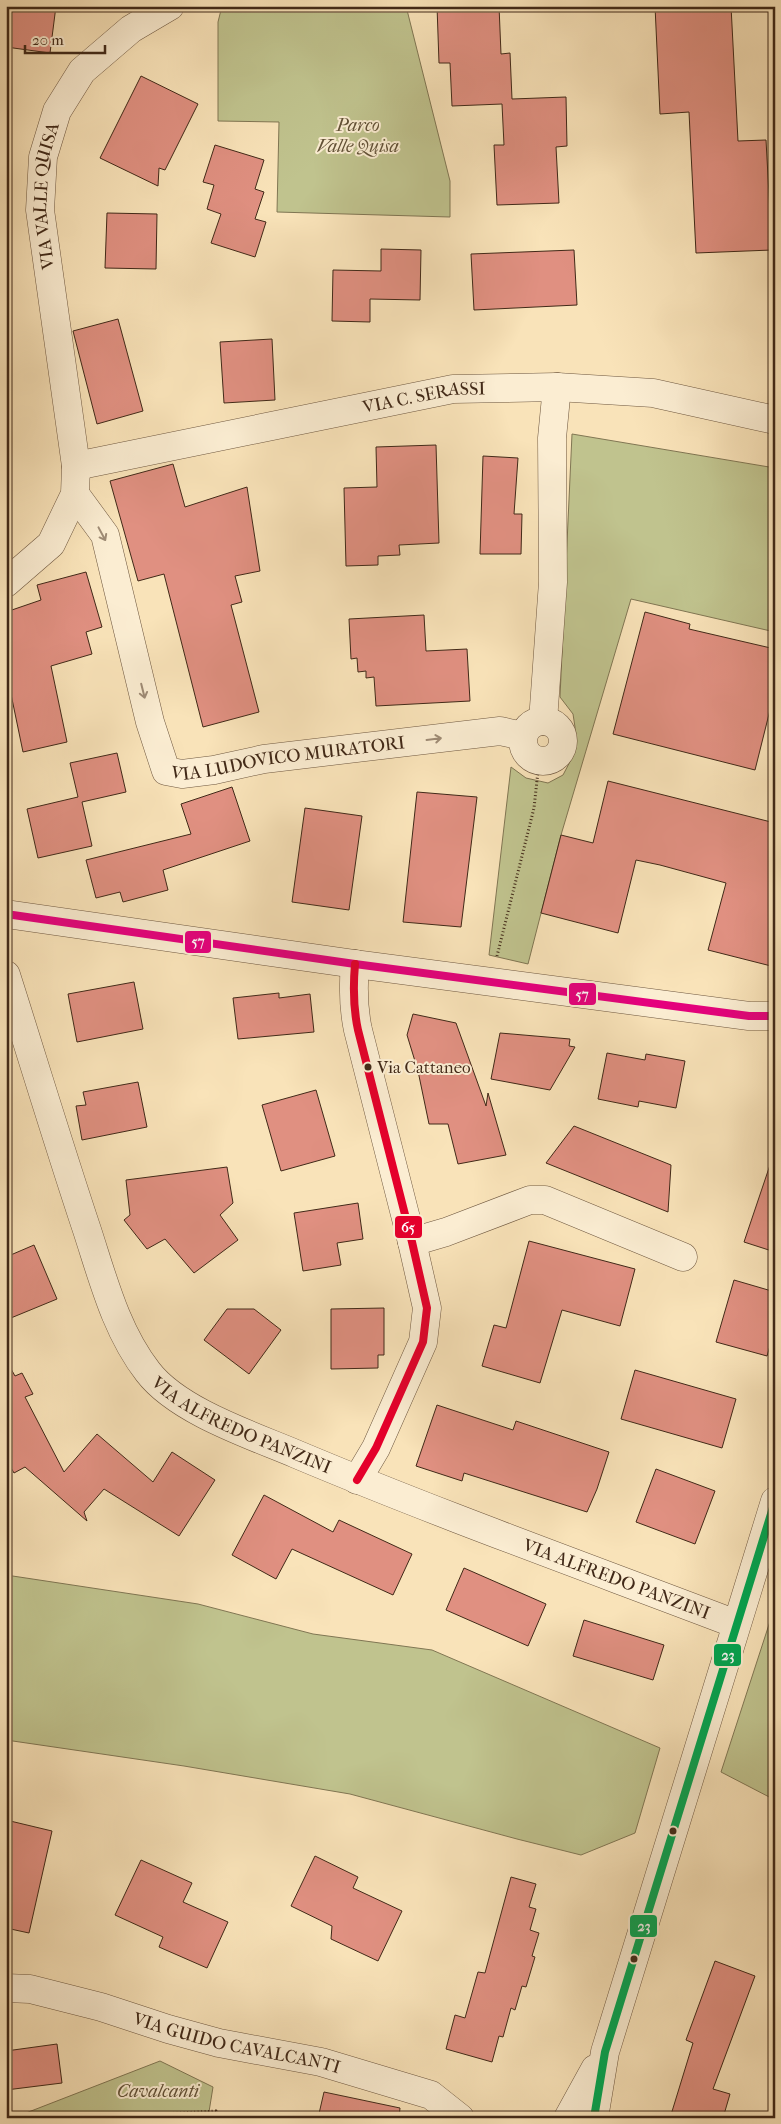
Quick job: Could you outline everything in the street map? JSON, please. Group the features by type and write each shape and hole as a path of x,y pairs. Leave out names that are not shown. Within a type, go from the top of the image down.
{"street":[{"name":"VIA VALLE QUISA","path":"75,494 76,466 40,210 44,157 57,111 82,71 131,29 170,6"},
{"name":"VIA C. SERASSI","path":"76,466 454,389 557,387 652,393 775,420"},
{"path":"539,762 525,752 533,729 553,582 552,438 557,387"},
{"path":"6,583 51,544 75,494"},
{"name":"VIA LUDOVICO MURATORI","path":"75,494 105,535 150,722 166,771 182,774 214,770 264,759 533,729 551,722 559,728 563,742 561,752 552,760 539,762"},
{"path":"6,914 355,964 766,1018"},
{"path":"355,964 353,995 358,1030 412,1242 426,1308 423,1342 376,1448 357,1480"},
{"name":"VIA ALFREDO PANZINI","path":"6,975 71,1184 126,1340 149,1374 175,1399 228,1425 357,1480 736,1624"},
{"path":"412,1242 446,1232 530,1200 545,1200 683,1258"},
{"path":"594,2118 605,2052 775,1501"},
{"name":"VIA GUIDO CAVALCANTI","path":"6,1988 30,1989 101,2007 168,2030 219,2043 321,2062 431,2095 460,2118"},
{"path":"568,2118 605,2052"}],"path":[{"path":"487,980 501,948 525,850 534,808 539,762"},
{"path":"128,2118 144,2115 216,2111 215,2118"}],"green space":[{"name":"Parco Valle Quisa","path":"222,6 406,6 450,181 450,217 277,212 279,122 218,121 218,22"},
{"path":"572,434 775,468 775,632 631,599 561,835 528,964 489,955 511,767 526,778 548,783 563,775 573,756 575,727 573,714 560,697"},
{"path":"6,1575 198,1604 313,1634 432,1650 660,1748 635,1833 581,1855 350,1794 184,1766 6,1740"},
{"path":"775,1606 775,1800 721,1772"},
{"name":"Cavalcanti","path":"160,2061 213,2087 208,2118 13,2118"}],"building":[{"path":"6,6 56,6 50,53 6,47"},
{"path":"437,6 499,6 501,54 510,53 512,99 566,97 567,146 556,147 559,203 497,205 494,145 504,145 502,104 452,106 450,63 439,63"},
{"path":"655,6 731,6 738,141 766,140 772,250 696,253 689,112 660,114"},
{"path":"141,76 198,104 165,170 159,168 158,186 100,158"},
{"path":"215,145 264,160 255,189 264,192 255,219 266,222 255,257 211,243 221,214 207,209 214,185 203,182"},
{"path":"107,213 157,214 156,269 105,268"},
{"path":"381,249 421,250 420,300 370,299 370,322 332,321 333,270 381,271"},
{"path":"574,250 577,305 474,310 471,254"},
{"path":"118,319 143,411 97,424 73,331"},
{"path":"272,339 275,400 224,403 220,342"},
{"path":"436,445 439,543 399,545 400,555 378,556 378,565 346,566 344,488 377,487 376,447"},
{"path":"483,456 518,458 514,514 522,514 521,554 480,554"},
{"path":"173,464 185,507 247,487 260,571 235,576 242,602 231,605 259,712 203,727 164,574 138,581 110,481"},
{"path":"86,572 102,627 86,632 92,654 51,666 67,742 23,752 6,670 6,612 41,600 37,585"},
{"path":"645,612 690,624 689,629 775,649 775,690 755,770 613,734"},
{"path":"424,615 426,651 467,649 470,701 376,706 374,677 366,678 366,671 358,672 357,658 351,659 349,619"},
{"path":"117,753 126,792 82,802 92,846 38,858 27,809 78,797 70,763"},
{"path":"608,781 775,823 775,967 708,950 726,883 660,865 636,860 618,933 541,913 561,835 593,843"},
{"path":"232,787 250,841 163,870 168,890 123,902 120,892 96,898 86,860 191,834 181,804"},
{"path":"417,792 477,797 461,927 403,922"},
{"path":"305,808 362,816 349,910 292,902"},
{"path":"134,982 143,1029 77,1042 68,994"},
{"path":"279,993 279,998 310,994 314,1032 238,1039 233,998"},
{"path":"413,1014 456,1023 486,1106 488,1093 506,1155 458,1164 448,1124 429,1124 418,1071 407,1035"},
{"path":"500,1033 570,1039 569,1046 575,1047 550,1090 491,1079"},
{"path":"607,1053 645,1060 646,1054 685,1061 676,1108 639,1101 638,1107 598,1099"},
{"path":"138,1082 147,1127 82,1140 76,1106 86,1105 83,1092"},
{"path":"316,1090 335,1156 281,1171 262,1105"},
{"path":"574,1126 671,1165 668,1212 546,1163"},
{"path":"771,1162 775,1163 775,1252 744,1242"},
{"path":"227,1167 233,1203 220,1215 238,1240 194,1273 165,1239 147,1249 124,1220 130,1215 126,1180"},
{"path":"358,1203 363,1239 337,1243 341,1265 303,1271 294,1213"},
{"path":"529,1241 635,1269 620,1326 562,1310 540,1383 482,1366 494,1325 506,1328"},
{"path":"34,1245 57,1299 6,1320 6,1257"},
{"path":"734,1280 775,1292 775,1329 767,1356 716,1342"},
{"path":"384,1308 384,1355 378,1355 378,1368 331,1369 331,1309"},
{"path":"227,1309 254,1309 281,1330 249,1374 204,1340"},
{"path":"6,1360 15,1376 22,1373 33,1394 25,1397 64,1472 97,1434 153,1482 172,1452 215,1480 179,1536 104,1489 84,1512 87,1521 25,1467 14,1473 6,1459"},
{"path":"635,1370 736,1399 722,1448 621,1419"},
{"path":"437,1405 513,1430 516,1421 609,1452 587,1512 464,1473 462,1481 416,1466"},
{"path":"656,1469 715,1491 695,1544 636,1522"},
{"path":"264,1495 333,1532 339,1520 412,1554 393,1595 292,1549 276,1579 232,1555"},
{"path":"464,1568 546,1604 528,1646 446,1610"},
{"path":"584,1620 664,1645 653,1680 573,1656"},
{"path":"6,1820 52,1831 29,1933 6,1928"},
{"path":"315,1856 358,1877 353,1888 402,1911 378,1961 331,1939 332,1926 291,1906"},
{"path":"141,1860 192,1883 183,1902 228,1922 207,1968 159,1947 163,1937 115,1915"},
{"path":"511,1877 536,1884 529,1907 536,1909 530,1930 539,1933 532,1956 535,1957 526,1987 522,1986 515,2010 511,2008 503,2037 499,2036 492,2062 446,2049 455,2015 465,2018 478,1972 485,1973"},
{"path":"715,1961 755,1976 713,2089 730,2094 723,2118 670,2118 693,2043 686,2040"},
{"path":"57,2044 62,2083 6,2090 6,2051"},
{"path":"324,2092 400,2108 399,2118 318,2118"}],"transit line":[{"name":"57","path":"6,914 355,964 749,1016 775,1016"},
{"name":"65","path":"355,964 354,997 358,1030 427,1308 423,1342 376,1448 357,1480"},
{"name":"23","path":"594,2118 605,2052 775,1501"}],"place":[{"name":"Via Cattaneo","path":"368,1067"}]}
